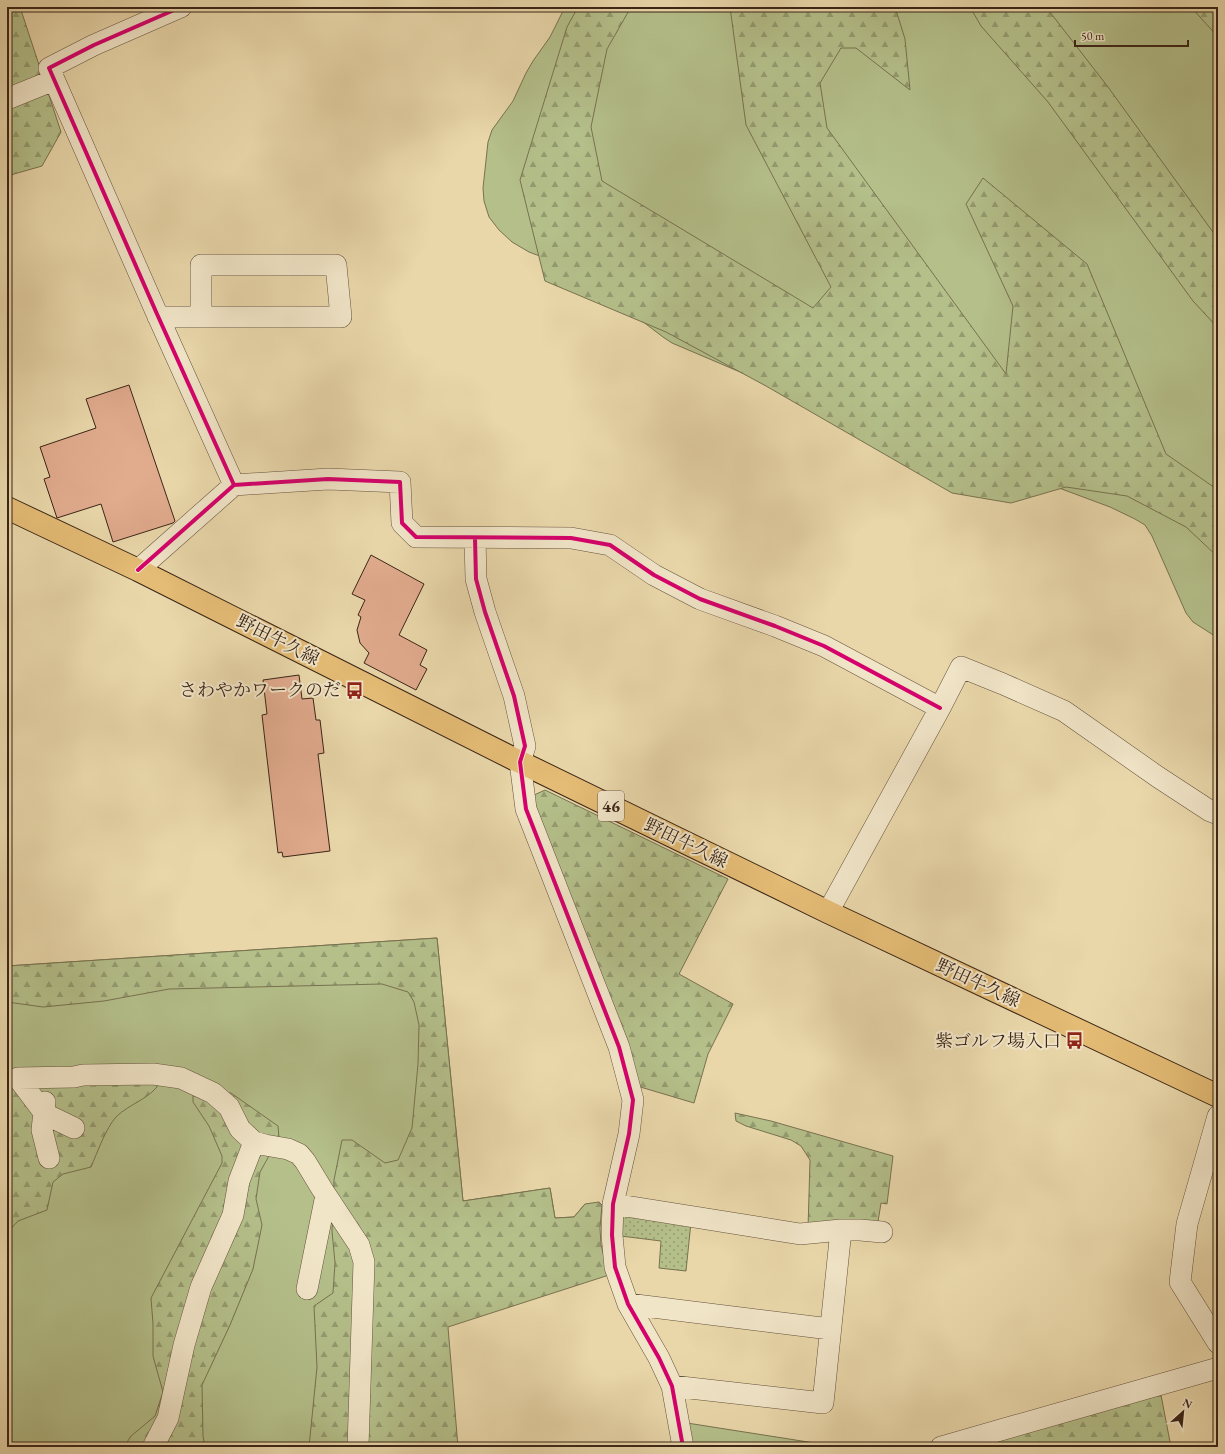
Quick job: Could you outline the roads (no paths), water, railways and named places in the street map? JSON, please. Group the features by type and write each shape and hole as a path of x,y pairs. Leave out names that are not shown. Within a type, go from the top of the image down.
{"main road":[{"name":"野田牛久線","path":"7,508 138,570 520,762 828,912 1218,1096"}],"street":[{"path":"181,7 94,45 49,68 158,317 234,485"},
{"path":"7,99 54,80"},
{"path":"158,317 201,317 341,317 336,265 201,264 201,317"},
{"path":"138,570 234,485 328,479 400,482 402,523 416,537 571,538 610,545 654,575 700,598 824,646 940,708"},
{"path":"475,538 476,579 485,612 514,696 525,746 520,762 526,809 619,1048 633,1100 629,1134 613,1204 612,1235 615,1267 628,1304 659,1358 672,1386 683,1447"},
{"path":"828,912 961,668 1003,684 1064,711 1158,777 1210,811 1218,814"},
{"path":"74,1128 45,1114 18,1078 45,1078 103,1074 153,1074 180,1078 213,1093 229,1107 240,1129 254,1142 265,1146 288,1149 299,1154 359,1245 364,1262 358,1447"},
{"path":"45,1114 42,1130 49,1158"},
{"path":"1218,1116 1187,1224 1180,1282 1218,1343"},
{"path":"153,1447 168,1418 184,1345 201,1287 233,1215 239,1181 254,1142"},
{"path":"307,1289 326,1195"},
{"path":"613,1204 800,1234 841,1230 882,1232"},
{"path":"672,1386 823,1403 841,1230"},
{"path":"628,1304 830,1329"},
{"path":"941,1447 1218,1368"}],"place":[{"name":"さわやかワークのだ","path":"354,690"},
{"name":"紫ゴルフ場入口","path":"1074,1041"}]}
